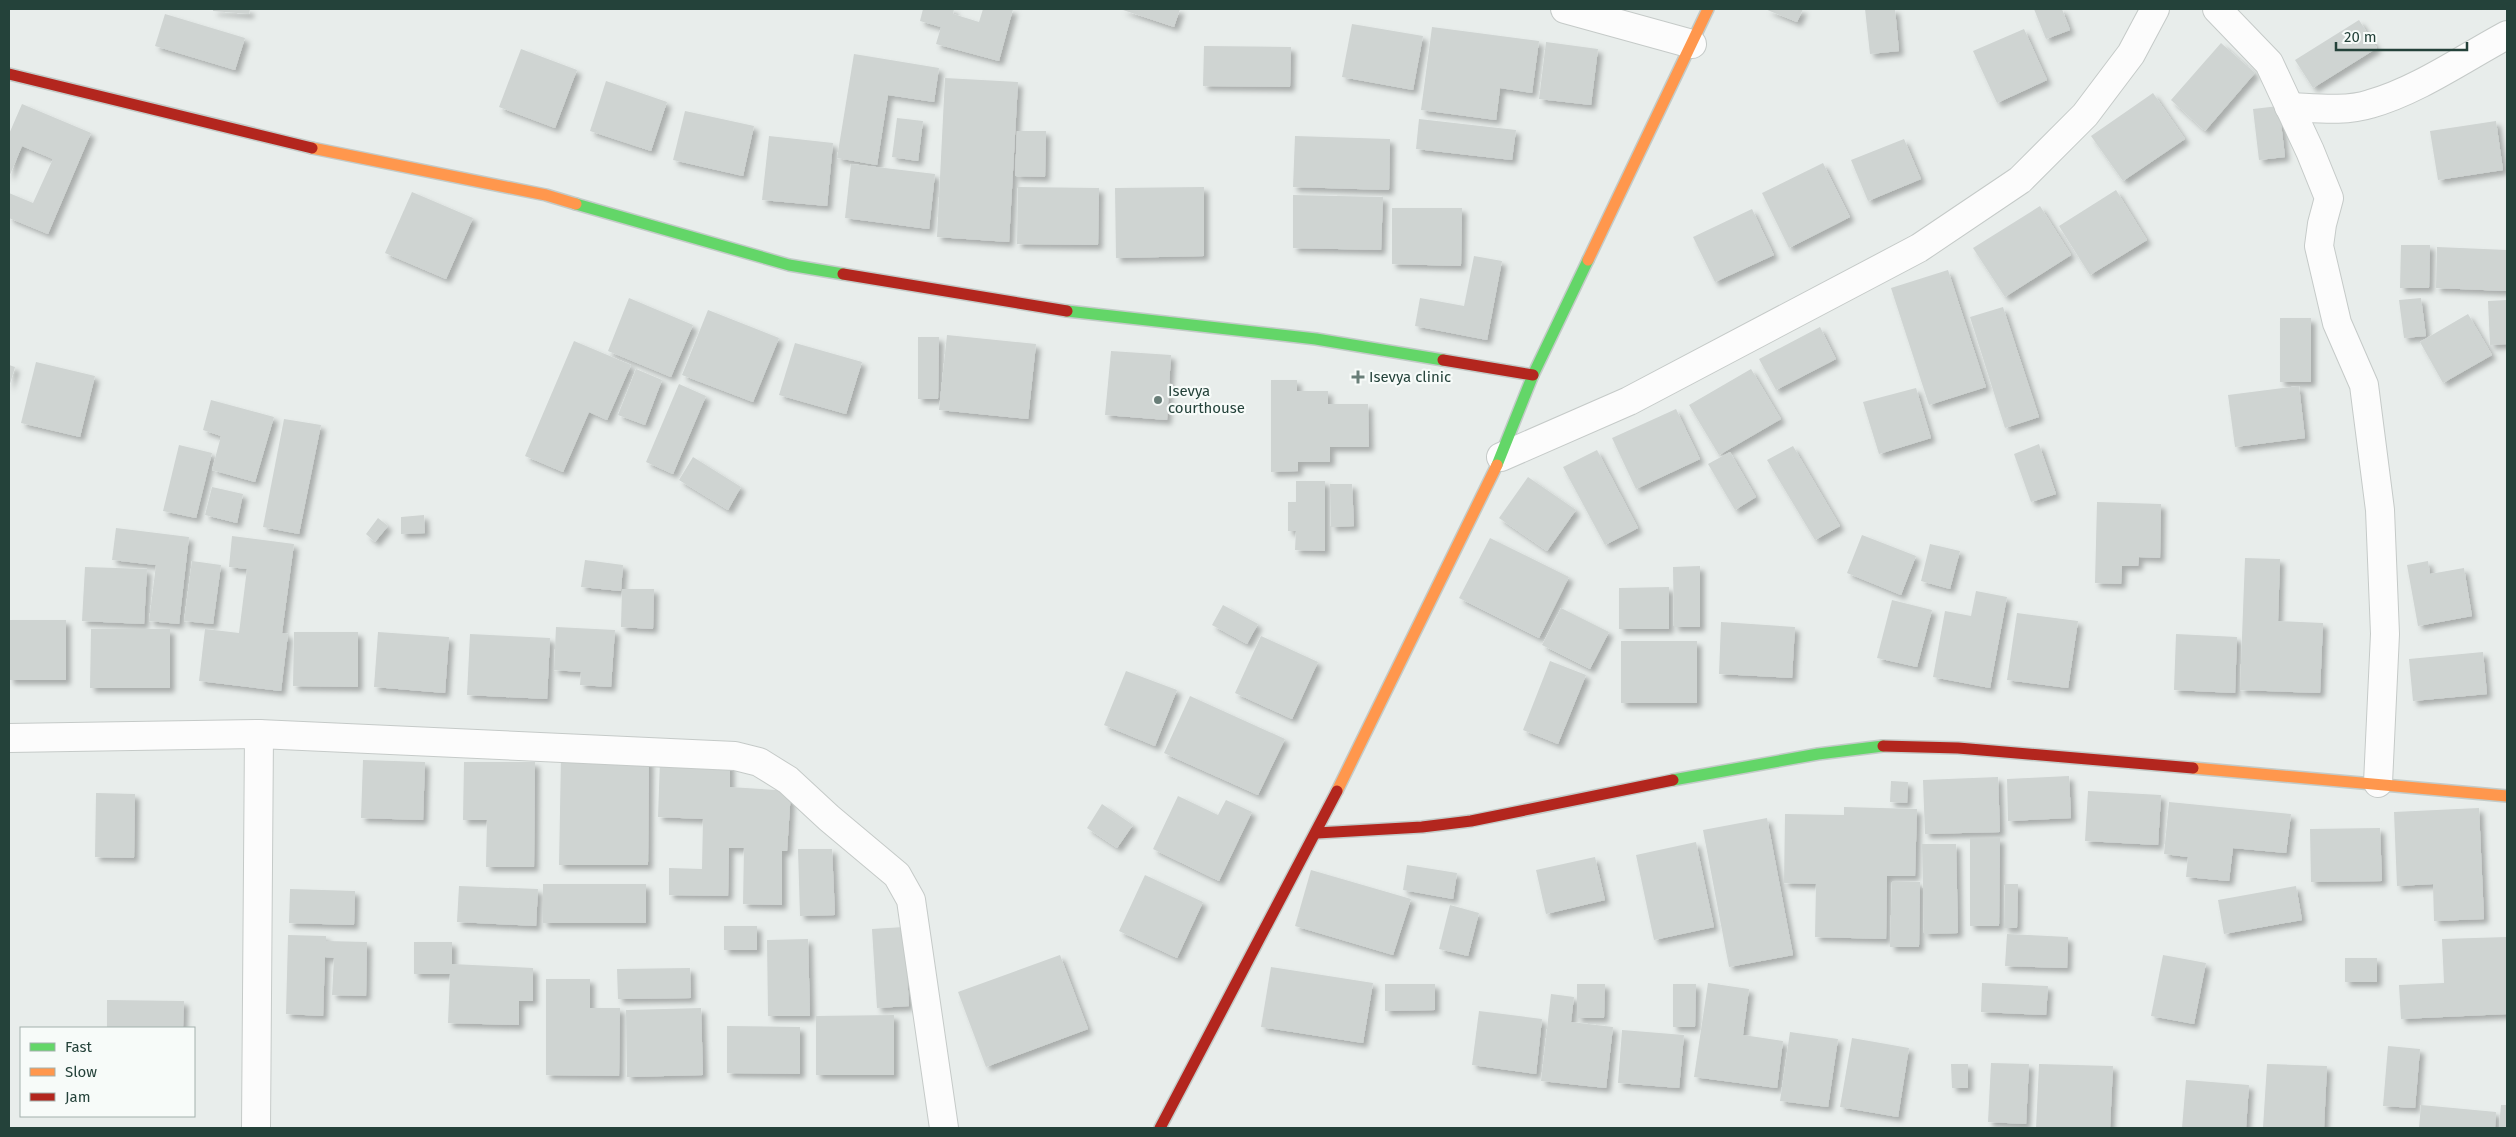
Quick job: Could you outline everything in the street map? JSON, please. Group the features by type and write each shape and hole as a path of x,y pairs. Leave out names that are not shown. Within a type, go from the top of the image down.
{"street":[{"path":"1565,9 1692,44"},
{"path":"1160,1128 1317,833 1501,457 1533,375 1708,9"},
{"path":"1501,457 1629,401 1920,248 2020,180 2086,115 2131,54 2155,9"},
{"path":"2217,9 2269,63 2310,151 2329,198 2322,224 2319,246 2337,323 2364,385 2379,501 2386,634 2378,783"},
{"path":"2289,107 2350,107 2370,104 2406,90 2507,35"},
{"path":"9,74 275,141 546,195 789,265 1091,315 1316,339 1533,375"},
{"path":"256,1128 259,734"},
{"path":"9,738 259,734 735,756 759,762 788,780 897,875 911,900 944,1128"},
{"path":"1317,833 1422,827 1471,821 1710,773 1818,754 1881,746 1958,748 2378,783 2507,796"}],"building":[{"path":"213,9 250,9 249,14 213,11"},
{"path":"923,9 954,9 953,14 979,22 983,9 1013,9 999,61 936,44 941,27 920,21"},
{"path":"1120,9 1180,9 1174,27"},
{"path":"1765,9 1803,9 1797,22"},
{"path":"1865,9 1895,9 1899,51 1870,54"},
{"path":"2034,9 2062,9 2070,30 2046,39"},
{"path":"165,14 245,38 235,70 155,46"},
{"path":"2359,20 2377,48 2313,88 2295,60"},
{"path":"1352,24 1423,36 1413,90 1342,77"},
{"path":"1432,27 1539,41 1532,93 1500,88 1496,120 1421,110"},
{"path":"2024,29 2047,80 1997,103 1973,51"},
{"path":"1546,42 1598,49 1591,105 1539,99"},
{"path":"2221,43 2255,73 2205,131 2171,100"},
{"path":"1204,46 1291,47 1290,87 1203,86"},
{"path":"521,49 577,70 555,128 499,107"},
{"path":"854,54 939,68 934,102 888,95 877,165 837,158"},
{"path":"945,78 1018,82 1009,242 937,237"},
{"path":"606,81 667,102 651,151 590,131"},
{"path":"2153,93 2185,139 2123,181 2091,136"},
{"path":"22,104 91,133 48,234 9,218 9,193 33,203 53,159 22,146 9,177 9,134"},
{"path":"2279,106 2285,157 2259,160 2253,109"},
{"path":"685,111 754,126 743,176 673,160"},
{"path":"897,118 923,121 918,161 892,157"},
{"path":"1419,119 1516,130 1512,160 1416,149"},
{"path":"2496,121 2503,170 2438,180 2430,131"},
{"path":"1017,131 1046,131 1045,177 1015,176"},
{"path":"769,136 833,143 827,206 762,200"},
{"path":"1295,136 1390,139 1389,190 1293,187"},
{"path":"1904,139 1921,179 1868,201 1851,160"},
{"path":"1823,163 1850,217 1789,248 1762,193"},
{"path":"851,164 935,174 929,229 845,218"},
{"path":"1018,187 1099,188 1098,245 1017,244"},
{"path":"1204,187 1204,256 1116,258 1115,188"},
{"path":"2116,190 2147,240 2090,275 2059,226"},
{"path":"412,192 473,218 446,279 385,253"},
{"path":"1293,195 1383,197 1381,250 1293,248"},
{"path":"2040,206 2071,255 2005,297 1973,248"},
{"path":"1392,208 1462,208 1461,266 1392,264"},
{"path":"1752,209 1774,255 1715,282 1693,237"},
{"path":"2401,245 2430,245 2429,288 2400,288"},
{"path":"2437,247 2507,250 2507,291 2436,288"},
{"path":"1474,256 1502,261 1487,340 1415,326 1420,298 1464,306"},
{"path":"1948,270 1986,387 1929,405 1891,288"},
{"path":"629,298 693,325 671,377 608,351"},
{"path":"2421,298 2426,336 2404,338 2399,300"},
{"path":"2507,300 2507,344 2490,345 2488,301"},
{"path":"2003,307 2039,417 2005,428 1970,317"},
{"path":"708,310 779,338 753,402 682,375"},
{"path":"2468,314 2492,355 2443,383 2420,342"},
{"path":"2280,318 2311,318 2311,382 2280,382"},
{"path":"1820,327 1836,359 1776,390 1759,359"},
{"path":"947,335 1036,344 1028,419 939,410"},
{"path":"918,337 939,337 938,399 918,399"},
{"path":"574,341 631,365 607,420 589,412 563,472 525,456"},
{"path":"795,343 862,362 846,414 779,395"},
{"path":"1111,351 1171,355 1167,420 1105,415"},
{"path":"36,362 95,376 80,437 21,423"},
{"path":"9,365 15,367 9,387"},
{"path":"636,369 662,380 645,425 618,415"},
{"path":"1751,369 1781,419 1719,455 1689,405"},
{"path":"1271,380 1297,380 1297,391 1328,391 1328,404 1368,404 1369,447 1330,447 1330,462 1298,462 1298,471 1271,472"},
{"path":"679,384 706,396 673,474 646,462"},
{"path":"2299,386 2305,438 2235,447 2228,395"},
{"path":"1916,388 1931,438 1879,454 1863,402"},
{"path":"211,400 274,417 255,482 212,470 221,436 203,430"},
{"path":"1676,409 1700,459 1636,489 1612,438"},
{"path":"284,419 321,425 299,534 263,527"},
{"path":"2039,444 2056,494 2031,502 2014,454"},
{"path":"179,445 212,453 196,518 163,511"},
{"path":"1793,446 1840,526 1815,540 1767,460"},
{"path":"1597,450 1638,528 1605,545 1563,467"},
{"path":"1730,452 1756,497 1735,510 1708,464"},
{"path":"693,457 741,487 728,510 679,480"},
{"path":"1528,477 1576,510 1547,551 1499,518"},
{"path":"1296,481 1325,481 1325,551 1295,550 1296,531 1288,531 1288,502 1296,502"},
{"path":"1330,484 1352,484 1354,526 1331,527"},
{"path":"212,487 243,494 237,523 205,515"},
{"path":"2097,502 2161,504 2160,558 2139,557 2138,566 2122,566 2121,584 2095,583"},
{"path":"424,515 425,533 401,534 401,517"},
{"path":"378,518 388,526 375,542 366,534"},
{"path":"116,528 189,537 179,624 149,621 156,565 112,560"},
{"path":"1862,535 1916,556 1901,595 1847,573"},
{"path":"232,536 294,544 282,633 288,634 281,691 199,681 205,629 239,633 247,569 229,567"},
{"path":"1490,538 1569,577 1539,638 1459,598"},
{"path":"1930,544 1960,551 1950,589 1921,581"},
{"path":"2245,558 2280,559 2278,621 2323,623 2320,693 2240,690"},
{"path":"585,560 623,565 621,591 581,587"},
{"path":"192,561 221,565 213,624 184,621"},
{"path":"2428,561 2430,574 2464,568 2472,616 2418,626 2407,565"},
{"path":"1700,566 1700,627 1674,627 1673,567"},
{"path":"85,567 147,569 144,624 82,621"},
{"path":"1669,587 1669,629 1619,629 1619,588"},
{"path":"622,589 654,589 653,629 621,627"},
{"path":"1976,591 2007,597 1990,688 1933,677 1945,611 1971,616"},
{"path":"1892,600 1932,610 1917,667 1877,658"},
{"path":"1223,605 1258,624 1247,644 1212,625"},
{"path":"1561,608 1609,632 1590,669 1542,645"},
{"path":"2017,613 2078,621 2068,688 2007,680"},
{"path":"9,620 66,620 66,680 9,680"},
{"path":"1721,622 1795,627 1792,678 1719,674"},
{"path":"556,627 615,630 611,687 580,685 581,672 554,670"},
{"path":"91,629 170,629 170,688 90,688"},
{"path":"294,632 358,632 358,687 293,686"},
{"path":"378,632 449,637 445,693 374,687"},
{"path":"470,634 550,638 547,699 467,695"},
{"path":"2176,634 2237,637 2235,693 2174,690"},
{"path":"1261,636 1318,662 1292,719 1235,693"},
{"path":"1621,641 1697,641 1697,703 1621,703"},
{"path":"2483,652 2487,694 2413,701 2409,659"},
{"path":"1550,661 1586,675 1558,744 1523,730"},
{"path":"1126,671 1177,690 1155,746 1104,725"},
{"path":"1190,696 1285,739 1258,795 1164,753"},
{"path":"561,756 649,756 648,865 559,865"},
{"path":"363,760 425,762 423,820 361,818"},
{"path":"660,760 730,762 730,787 791,791 787,851 782,851 782,905 743,904 744,848 729,848 728,896 669,895 669,868 702,869 703,819 658,817"},
{"path":"464,762 535,762 534,867 486,867 487,820 463,820"},
{"path":"2069,776 2071,818 2008,821 2007,779"},
{"path":"1998,777 2000,832 1925,834 1923,780"},
{"path":"1891,781 1908,782 1907,803 1890,802"},
{"path":"2088,791 2161,795 2158,845 2085,841"},
{"path":"96,793 135,794 134,858 95,857"},
{"path":"1178,796 1218,815 1226,800 1252,812 1219,881 1153,849"},
{"path":"2169,802 2291,814 2286,853 2233,848 2229,881 2186,877 2188,857 2164,854"},
{"path":"1102,804 1133,825 1117,848 1087,828"},
{"path":"1844,807 1917,809 1915,876 1887,876 1886,939 1815,937 1816,884 1784,883 1785,814 1844,815"},
{"path":"2479,808 2484,919 2434,921 2433,884 2397,886 2394,812"},
{"path":"1767,818 1793,955 1729,967 1703,830"},
{"path":"2380,828 2382,881 2311,882 2310,829"},
{"path":"1970,838 2000,838 1999,926 1970,926"},
{"path":"1696,842 1714,927 1654,940 1636,855"},
{"path":"1922,844 1956,844 1958,933 1924,934"},
{"path":"798,849 832,849 835,915 800,916"},
{"path":"1595,857 1605,900 1546,914 1536,870"},
{"path":"1407,865 1457,873 1453,899 1403,890"},
{"path":"1311,870 1411,899 1393,955 1295,926"},
{"path":"1145,875 1203,902 1177,958 1119,931"},
{"path":"1892,881 1920,882 1919,947 1890,947"},
{"path":"543,884 646,884 646,923 543,923"},
{"path":"2005,884 2018,884 2017,928 2004,928"},
{"path":"459,886 538,889 536,926 457,922"},
{"path":"2296,886 2302,920 2224,934 2218,900"},
{"path":"290,889 355,891 354,925 289,923"},
{"path":"1450,905 1479,913 1468,956 1439,949"},
{"path":"724,926 757,926 757,950 724,950"},
{"path":"904,927 909,1006 877,1008 872,929"},
{"path":"2007,934 2068,937 2067,968 2005,966"},
{"path":"288,935 326,936 326,941 367,942 366,996 332,995 334,958 325,957 323,1016 286,1014"},
{"path":"2507,937 2507,1014 2401,1019 2399,985 2444,983 2442,939"},
{"path":"808,939 810,1016 768,1016 767,940"},
{"path":"414,942 452,942 452,964 533,968 533,1001 519,1001 519,1025 448,1023 450,974 414,974"},
{"path":"1060,955 1088,1029 986,1067 958,992"},
{"path":"2163,955 2206,963 2194,1024 2151,1016"},
{"path":"2345,958 2377,958 2377,982 2345,982"},
{"path":"1271,967 1373,983 1363,1043 1261,1027"},
{"path":"690,968 691,998 618,999 617,969"},
{"path":"546,979 590,979 590,1008 620,1008 619,1076 546,1075"},
{"path":"1708,983 1749,989 1743,1035 1783,1041 1777,1088 1694,1077"},
{"path":"1982,983 2048,986 2046,1015 1981,1012"},
{"path":"1385,984 1435,984 1435,1010 1385,1011"},
{"path":"1577,984 1605,984 1604,1018 1577,1018"},
{"path":"1673,984 1696,984 1695,1027 1673,1027"},
{"path":"1551,994 1574,997 1571,1022 1613,1027 1606,1088 1541,1081"},
{"path":"107,1000 184,1001 183,1027 107,1027"},
{"path":"701,1008 703,1075 627,1077 626,1010"},
{"path":"1479,1011 1542,1019 1536,1074 1472,1065"},
{"path":"894,1015 894,1075 816,1075 816,1016"},
{"path":"727,1026 800,1027 800,1074 727,1073"},
{"path":"1622,1030 1684,1035 1679,1088 1618,1083"},
{"path":"1790,1032 1838,1039 1828,1107 1780,1101"},
{"path":"1852,1038 1909,1048 1898,1117 1840,1107"},
{"path":"2388,1046 2420,1049 2415,1108 2383,1106"},
{"path":"1991,1063 2029,1064 2026,1124 1988,1122"},
{"path":"1951,1064 1968,1064 1968,1088 1952,1088"},
{"path":"2039,1064 2113,1066 2110,1128 2036,1128"},
{"path":"2267,1064 2327,1066 2324,1128 2263,1128"},
{"path":"2186,1080 2249,1085 2246,1128 2182,1128"},
{"path":"2421,1105 2496,1112 2495,1128 2419,1128"},
{"path":"2501,1105 2507,1105 2507,1128 2499,1128"}],"traffic: fast":[{"path":"576,204 789,265 843,274"},
{"path":"1497,465 1533,375 1588,260"},
{"path":"1067,311 1316,339 1443,360"},
{"path":"1673,780 1818,754 1883,746"}],"traffic: slow":[{"path":"1588,260 1708,9"},
{"path":"312,148 546,195 576,204"},
{"path":"1337,791 1497,465"},
{"path":"2193,768 2507,796"}],"traffic: jam":[{"path":"9,74 312,148"},
{"path":"843,274 1067,311"},
{"path":"1443,360 1533,375"},
{"path":"1883,746 1958,748 2193,768"},
{"path":"1317,833 1422,827 1471,821 1673,780"},
{"path":"1160,1128 1337,791"}],"place":[{"name":"Isevya clinic","path":"1358,377"},
{"name":"Isevya courthouse","path":"1158,400"}]}
